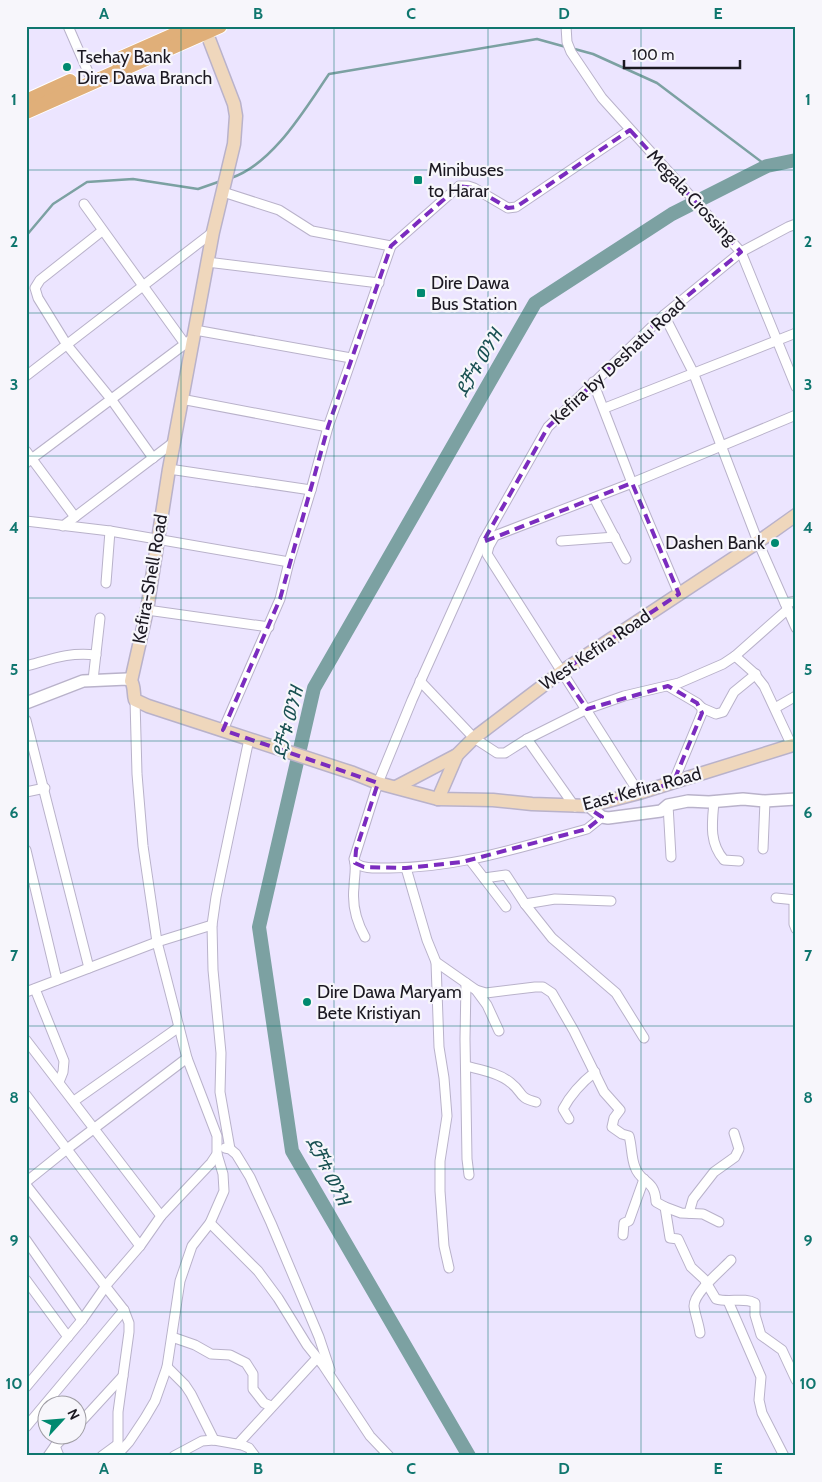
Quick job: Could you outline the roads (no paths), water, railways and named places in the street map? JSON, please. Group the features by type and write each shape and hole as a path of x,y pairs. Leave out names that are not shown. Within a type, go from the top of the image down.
{"main road":[{"path":"26,112 91,77 201,28 220,26"},
{"name":"Kefira-Shell Road","path":"135,700 133,695 134,686 131,681 147,610 191,337 234,144 236,116 231,92 201,28"},
{"path":"26,100 91,77"},
{"name":"West Kefira Road","path":"396,787 457,755 474,738 561,672 796,515"},
{"path":"135,700 148,706 354,773 378,783 396,787"},
{"name":"East Kefira Road","path":"396,787 438,799 493,800 575,807 588,806 673,783 794,745"},
{"path":"438,799 457,755"}],"street":[{"path":"68,26 91,77"},
{"name":"Megala Crossing","path":"566,26 567,42 571,52 602,98 739,248 778,339 796,387"},
{"path":"223,730 280,600 328,427 392,246 459,186 474,188 508,208 516,208 630,130"},
{"path":"224,184 279,210 312,231 392,246"},
{"path":"84,204 102,231 144,285 191,337 351,358"},
{"name":"Kefira by Deshatu Road","path":"365,937 354,910 354,859 378,783 420,681 484,540 548,427 593,382 739,248 796,224"},
{"path":"102,231 40,280 36,288 38,298 67,345 111,399 153,458"},
{"path":"26,376 213,232"},
{"path":"207,262 379,283"},
{"path":"664,316 692,372 758,542 795,627"},
{"path":"604,408 692,372 796,333"},
{"path":"75,517 28,457 111,399 191,337"},
{"path":"593,382 679,594"},
{"path":"181,399 328,427"},
{"path":"484,540 594,498 796,415"},
{"path":"63,526 174,442"},
{"path":"169,469 311,490"},
{"path":"594,498 626,559"},
{"path":"26,521 110,531 289,562"},
{"path":"106,583 110,531"},
{"path":"494,537 487,554 561,672 587,708 639,793"},
{"path":"561,541 615,537"},
{"path":"420,681 474,738 501,754 587,708 624,696 680,683 706,672 736,656 786,606 796,601"},
{"path":"147,610 269,627"},
{"path":"93,680 100,618"},
{"path":"26,666 66,655 96,655"},
{"path":"736,656 756,674 764,686 794,745"},
{"path":"668,686 702,708 716,714 723,712 734,692 756,674"},
{"path":"26,703 72,685 93,680 127,679 131,681"},
{"path":"776,708 796,696"},
{"path":"102,1456 117,1452 129,1442 155,1400 167,1367 180,1282 192,1246 210,1224 222,1196 224,1185 217,1150 218,1136 187,1058 157,942 143,846 137,774 135,700"},
{"path":"673,783 702,713 702,708"},
{"path":"26,720 89,968"},
{"path":"249,739 216,897 212,926 213,970 221,1053 220,1092 230,1149 236,1154 250,1178 271,1223 319,1337 334,1382"},
{"path":"528,739 575,807"},
{"path":"26,792 44,788"},
{"path":"355,863 364,868 406,868 470,860 587,829 602,817 661,811 668,805 688,801 796,799"},
{"path":"762,849 765,801"},
{"path":"714,802 713,841 724,860 739,861"},
{"path":"668,805 671,858"},
{"path":"588,806 602,817"},
{"path":"26,850 57,980"},
{"path":"470,860 506,908"},
{"path":"406,868 427,940 436,962 440,1055 447,1116 440,1161 440,1190 444,1246 449,1268"},
{"path":"484,878 506,875 525,904 558,945 616,993 644,1038"},
{"path":"776,898 795,900 794,924 796,929"},
{"path":"525,904 555,899 611,900"},
{"path":"59,1082 63,1072 64,1061 31,990 157,942 212,926"},
{"path":"436,962 476,990 486,993 535,987 548,990 569,1021 604,1092 620,1110 614,1118 612,1127 628,1136 634,1166 654,1188 656,1202 681,1213 703,1214 718,1222"},
{"path":"466,983 467,1159 469,1176"},
{"path":"476,990 487,1005 499,1031"},
{"path":"74,1101 179,1027"},
{"path":"26,1040 161,1216"},
{"path":"117,1452 118,1412 124,1376 129,1323 124,1310 108,1286 26,1183 94,1128 187,1058"},
{"path":"466,1066 497,1075 513,1084 522,1098 536,1102"},
{"path":"569,1119 563,1109 573,1092 595,1072"},
{"path":"26,1095 140,1246"},
{"path":"688,1213 693,1199 714,1172 737,1153 739,1149 734,1134"},
{"path":"217,1150 230,1149"},
{"path":"26,1387 82,1320 161,1216 211,1163 217,1150"},
{"path":"622,1235 624,1223 629,1220 644,1179"},
{"path":"664,1207 670,1238 678,1239 691,1267 707,1284 716,1299 728,1302 748,1300 756,1304 755,1315 761,1335 782,1350 796,1380"},
{"path":"210,1224 258,1271 370,1436 389,1456"},
{"path":"26,1240 82,1320"},
{"path":"700,1333 694,1307 695,1300 707,1284 731,1260"},
{"path":"26,1280 68,1337"},
{"path":"728,1302 761,1377 759,1400 762,1413 784,1456"},
{"path":"26,1427 124,1310"},
{"path":"172,1338 195,1345 211,1354 230,1355 246,1362 253,1374 253,1389 264,1403 271,1406"},
{"path":"238,1444 317,1358"},
{"path":"167,1367 191,1394 214,1440"},
{"path":"88,1414 124,1376"},
{"path":"174,1456 202,1441 214,1440 249,1448 255,1456"},
{"path":"48,1456 55,1446"},
{"path":"55,1446 59,1456"}],"waterway":[{"name":"Kefira-Shell Road","path":"231,178 261,161 274,148 299,119 329,74 537,39 566,47"},
{"name":"Kefira-Shell Road","path":"571,48 593,54 657,83 767,166"},
{"name":"ደቻቱ ወንዝ","path":"469,1456 292,1151 259,927 314,688 535,303 672,214 767,166 796,160"},
{"name":"Kefira-Shell Road","path":"26,236 53,204 87,182 133,179 198,189 221,181"}],"place":[{"name":"Tsehay Bank Dire Dawa Branch","path":"67,67"},
{"name":"Minibuses to Harar","path":"418,180"},
{"name":"Dire Dawa Bus Station","path":"421,293"},
{"name":"Dashen Bank","path":"775,543"},
{"name":"Dire Dawa Maryam Bete Kristiyan","path":"307,1002"}]}
